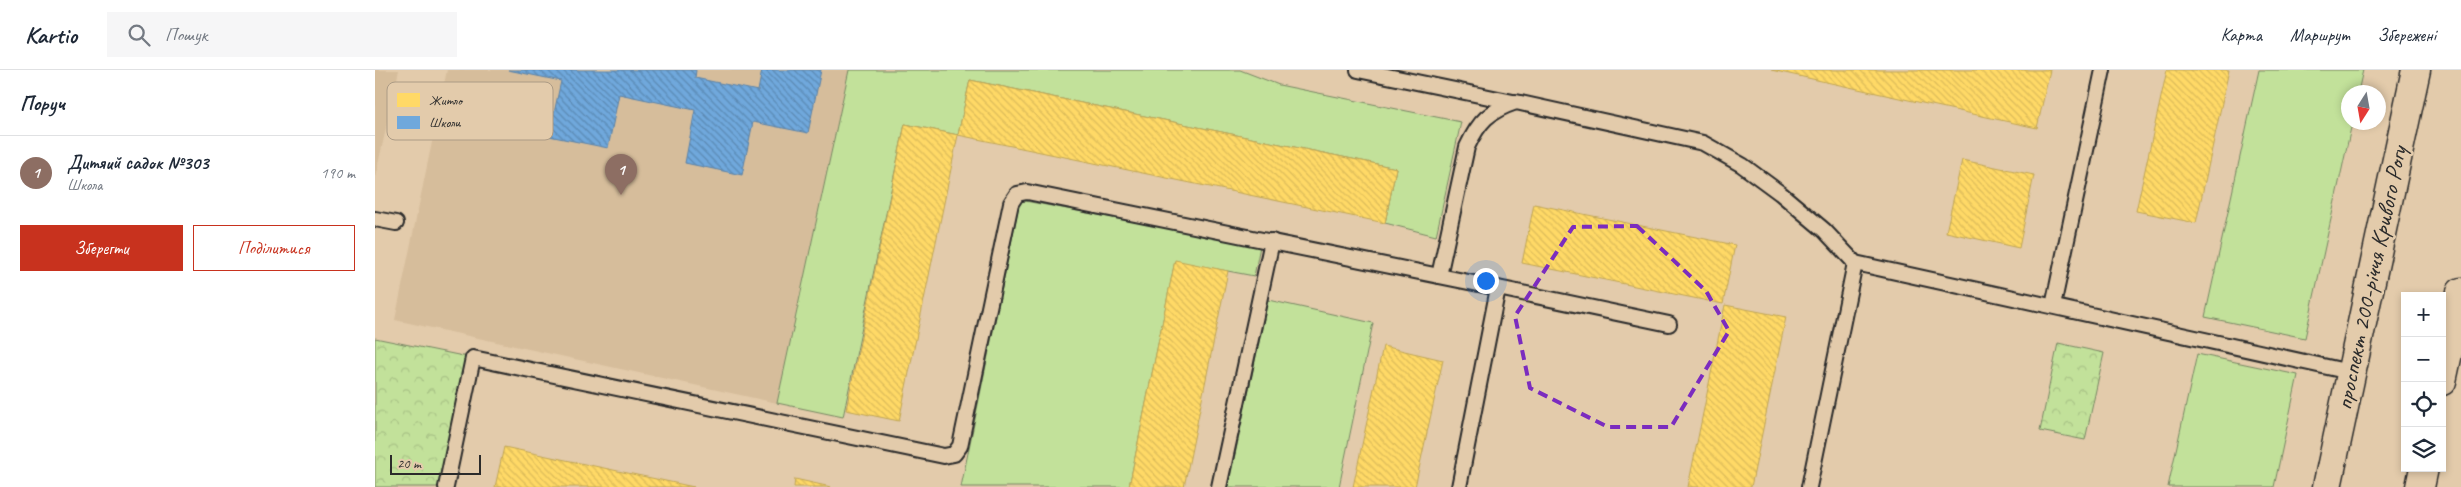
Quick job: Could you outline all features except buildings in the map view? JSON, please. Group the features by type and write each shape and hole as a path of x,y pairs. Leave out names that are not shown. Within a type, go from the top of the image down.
{"main road":[{"name":"проспект 200-річчя Кривого Рогу","path":"2327,487 2416,70"},
{"path":"2446,362 2461,292"},
{"path":"2420,487 2423,472"}],"lane":[{"path":"1358,70 1703,143 1742,165 1780,193 1824,230 1855,263 2351,372"},
{"path":"2053,306 2103,70"},
{"path":"1439,276 1467,147 1475,130 1484,119 1498,108 1516,102"},
{"path":"446,487 473,358 944,456 954,454 960,446 1011,203 1017,194 1027,192 1669,324"},
{"path":"375,219 396,223"},
{"path":"1219,487 1272,241"},
{"path":"1809,487 1855,263"},
{"path":"1459,487 1498,288"}],"highlighted area":[{"path":"1637,226 1706,291 1729,331 1671,427 1608,427 1530,388 1515,316 1573,227"}],"shaded area":[{"path":"375,70 399,70 396,82 387,82 387,124 375,178"},
{"path":"447,70 849,70 777,403 395,320 432,140 553,140 553,82 445,82"}],"green space":[{"path":"849,70 1240,70 1279,85 1461,122 1436,236 1385,223 1396,168 970,80 958,135 905,124 843,417 777,403"},
{"path":"2259,70 2363,70 2360,85 2341,85 2341,130 2350,130 2305,338 2205,317"},
{"path":"1020,200 1260,246 1254,276 1175,261 1129,487 961,487"},
{"path":"1268,300 1373,323 1339,487 1228,487"},
{"path":"375,338 473,358 446,487 375,487"},
{"path":"2058,343 2104,353 2085,440 2040,431"},
{"path":"2197,354 2298,375 2274,487 2168,487"}],"place":[{"name":"Дитяий садок №303","path":"621,195"}]}
